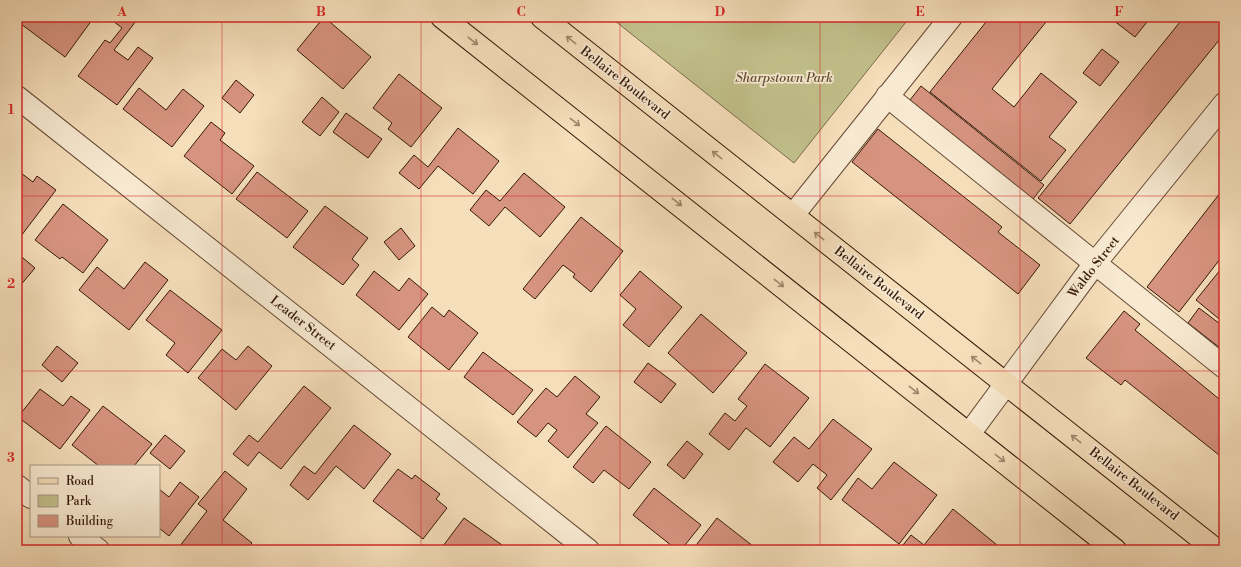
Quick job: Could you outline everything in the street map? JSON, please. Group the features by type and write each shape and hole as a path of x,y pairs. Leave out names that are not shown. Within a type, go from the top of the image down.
{"main road":[{"path":"442,17 1115,550"},
{"name":"Bellaire Boulevard","path":"542,17 1216,550"}],"street":[{"path":"793,215 951,17"},
{"path":"887,96 1096,262 1224,367"},
{"name":"Leader Street","path":"17,97 588,550"},
{"name":"Waldo Street","path":"969,434 1096,262 1224,104"},
{"path":"17,486 30,496"},
{"path":"81,537 98,550"}],"green space":[{"name":"Sharpstown Park","path":"610,17 910,17 794,163"}],"building":[{"path":"27,17 89,17 92,20 65,57 21,24"},
{"path":"108,17 139,17 114,50 128,60 138,47 153,58 117,105 78,76 105,40 110,43 122,28"},
{"path":"324,17 371,57 343,89 297,50"},
{"path":"990,17 1050,17 992,89 1014,107 1041,73 1077,102 1049,137 1066,150 1041,181 930,92"},
{"path":"1109,17 1151,17 1135,37"},
{"path":"1184,17 1224,17 1224,34 1070,224 1038,198"},
{"path":"1102,49 1119,62 1100,86 1083,73"},
{"path":"399,74 442,108 411,147 388,129 392,123 373,108"},
{"path":"236,80 254,95 240,113 222,98"},
{"path":"921,86 1044,185 1033,199 910,100"},
{"path":"139,88 166,110 183,89 204,106 172,147 123,109"},
{"path":"322,97 339,112 320,136 302,122"},
{"path":"346,113 382,139 368,158 333,132"},
{"path":"211,122 225,133 220,140 254,166 232,194 184,156"},
{"path":"458,128 499,161 473,194 438,166 419,189 399,173 414,155 428,167"},
{"path":"878,129 1002,227 998,232 1040,265 1018,294 852,162"},
{"path":"17,170 33,182 37,176 56,190 21,236 17,233"},
{"path":"257,172 308,211 287,238 236,199"},
{"path":"524,173 565,207 540,237 505,207 489,226 470,210 486,190 500,201"},
{"path":"1224,188 1224,254 1179,312 1147,287"},
{"path":"63,204 108,240 83,273 62,257 60,259 35,240"},
{"path":"325,206 368,238 352,259 359,265 343,285 293,247"},
{"path":"581,217 623,251 591,292 573,277 575,274 563,265 535,299 523,289"},
{"path":"401,228 415,246 399,260 384,242"},
{"path":"17,253 35,268 19,287 17,286"},
{"path":"145,262 168,280 129,330 79,290 97,267 124,289"},
{"path":"1221,269 1224,272 1224,323 1196,300"},
{"path":"374,271 399,291 409,278 428,294 399,330 356,295"},
{"path":"640,271 682,307 649,347 623,325 636,309 620,295"},
{"path":"170,290 222,330 188,373 166,355 175,343 146,320"},
{"path":"432,307 444,317 449,310 478,333 449,370 408,337"},
{"path":"1199,308 1224,327 1224,351 1188,323"},
{"path":"1124,311 1140,324 1135,330 1224,403 1224,459 1125,380 1121,385 1086,358"},
{"path":"701,314 747,353 713,393 668,353"},
{"path":"57,346 78,363 62,382 42,365"},
{"path":"248,346 272,366 236,410 198,378 222,349 236,360"},
{"path":"483,352 533,390 513,415 464,377"},
{"path":"648,363 676,384 661,403 634,382"},
{"path":"765,364 809,398 770,447 746,428 729,450 709,434 725,413 735,421 747,406 738,399"},
{"path":"575,376 600,397 586,414 598,423 568,458 548,441 557,430 548,423 536,437 517,422 546,388 557,397"},
{"path":"304,386 331,408 281,469 259,452 248,466 233,454 249,435 258,442"},
{"path":"40,389 63,406 71,396 90,410 60,449 18,417"},
{"path":"103,406 152,444 135,465 98,465 72,445"},
{"path":"833,419 872,449 831,500 817,488 827,475 813,464 798,482 773,462 794,437 809,449"},
{"path":"354,425 391,454 364,489 336,466 308,500 290,485 304,466 315,474"},
{"path":"606,426 651,462 629,489 604,470 593,483 573,467"},
{"path":"165,435 185,451 170,469 150,453"},
{"path":"687,441 703,454 684,479 667,465"},
{"path":"894,462 937,495 899,544 842,500 858,478 872,489"},
{"path":"398,469 412,479 415,475 440,494 436,499 447,508 423,539 373,501"},
{"path":"225,471 247,489 223,520 252,543 246,550 183,550 179,547 207,511 198,504"},
{"path":"180,482 199,497 169,536 160,529 160,490 169,497"},
{"path":"654,488 701,525 681,550 677,550 633,515"},
{"path":"953,509 997,545 994,550 899,550 911,535 924,545"},
{"path":"464,518 502,545 498,550 440,550"},
{"path":"717,518 758,550 705,550 697,544"}]}
